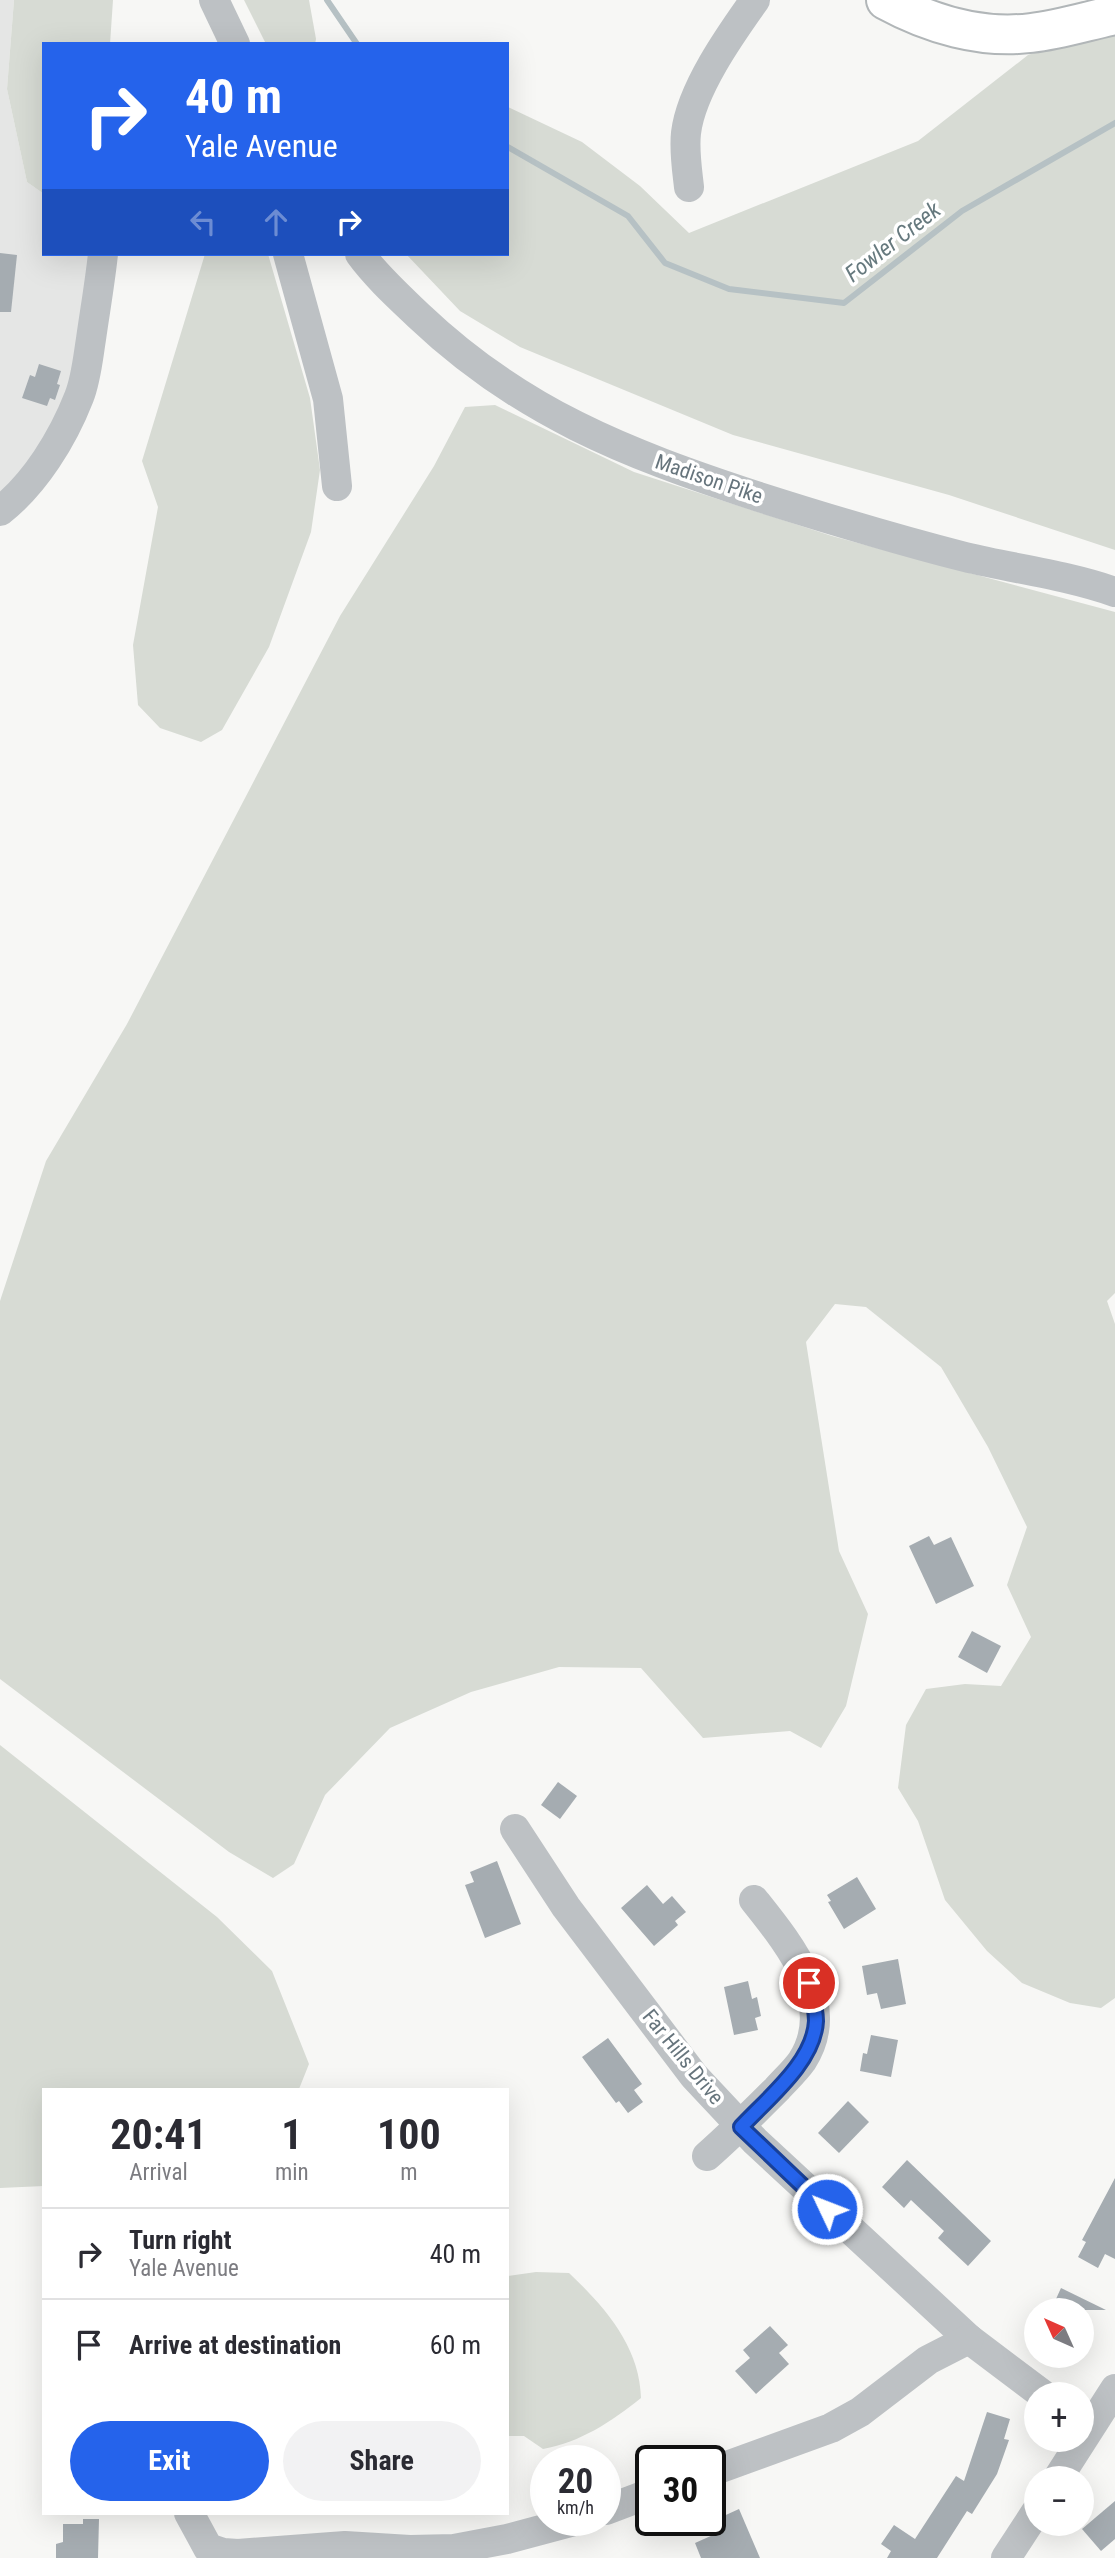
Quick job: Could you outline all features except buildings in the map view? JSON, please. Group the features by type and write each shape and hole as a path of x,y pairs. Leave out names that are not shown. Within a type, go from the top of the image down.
{"main road":[{"path":"886,0 906,11 945,25 1006,35 1033,33 1115,15"}],"street":[{"path":"214,0 234,42"},
{"path":"689,187 686,146 690,113 716,60 755,0"},
{"path":"0,511 12,502 42,465 60,437 80,395 103,256"},
{"path":"289,256 328,399 337,486"},
{"name":"Madison Pike","path":"362,256 389,288 453,348 495,380 548,413 612,444 681,471 854,528 1115,592"},
{"name":"Far Hills Drive","path":"515,1829 566,1907 694,2076 741,2127 968,2339 1026,2382"},
{"path":"707,2155 741,2127 802,2062 815,2030 816,2017 809,1983 800,1964 754,1900"},
{"path":"726,2466 831,2428 860,2412 928,2360 968,2339"},
{"path":"1067,2466 1096,2428 1115,2389"},
{"path":"190,2515 208,2548 238,2554 345,2546 410,2550 454,2549 530,2533"},
{"path":"1006,2558 1024,2530"}],"shaded area":[{"path":"0,0 14,0 7,89 27,182 42,193 42,256 103,256 80,395 0,511"},
{"path":"14,0 113,0 110,42 42,42 42,193 27,182 7,89"},
{"path":"244,0 309,0 315,42 265,42"},
{"path":"1115,25 1115,550 949,495 733,435 520,347 460,311 408,256 509,256 509,107 582,142 640,186 689,233 918,141 1028,55"},
{"path":"204,256 269,256 310,398 320,470 311,532 269,647 222,730 201,742 160,728 138,705 133,645 158,507 142,461"},
{"path":"495,405 634,472 832,536 1115,612 1115,1293 1107,1301 1115,1324 1115,1998 1101,2008 1070,2003 1022,1983 987,1951 945,1900 918,1821 898,1788 906,1725 926,1689 965,1684 1001,1686 1031,1637 1007,1585 1027,1527 988,1447 941,1367 866,1307 835,1304 806,1342 839,1551 868,1614 846,1706 821,1748 790,1731 703,1738 641,1668 559,1667 471,1692 390,1728 325,1795 294,1864 273,1878 229,1852 0,1679 0,1301 46,1161 127,1024 340,616 434,466 465,407"},
{"path":"0,1745 217,1917 272,1971 309,2064 299,2088 42,2088 42,2186 0,2188"},
{"path":"536,2272 569,2273 618,2329 634,2362 641,2398 595,2430 560,2445 537,2445 524,2436 509,2436 509,2276"}],"waterway":[{"name":"Fowler Creek","path":"327,0 356,42"},
{"name":"Fowler Creek","path":"509,148 628,216 665,263 729,289 844,303 962,211 1115,123"}],"route":[{"path":"809,1983 816,2017 815,2030 802,2062 741,2127 827,2209"}]}
